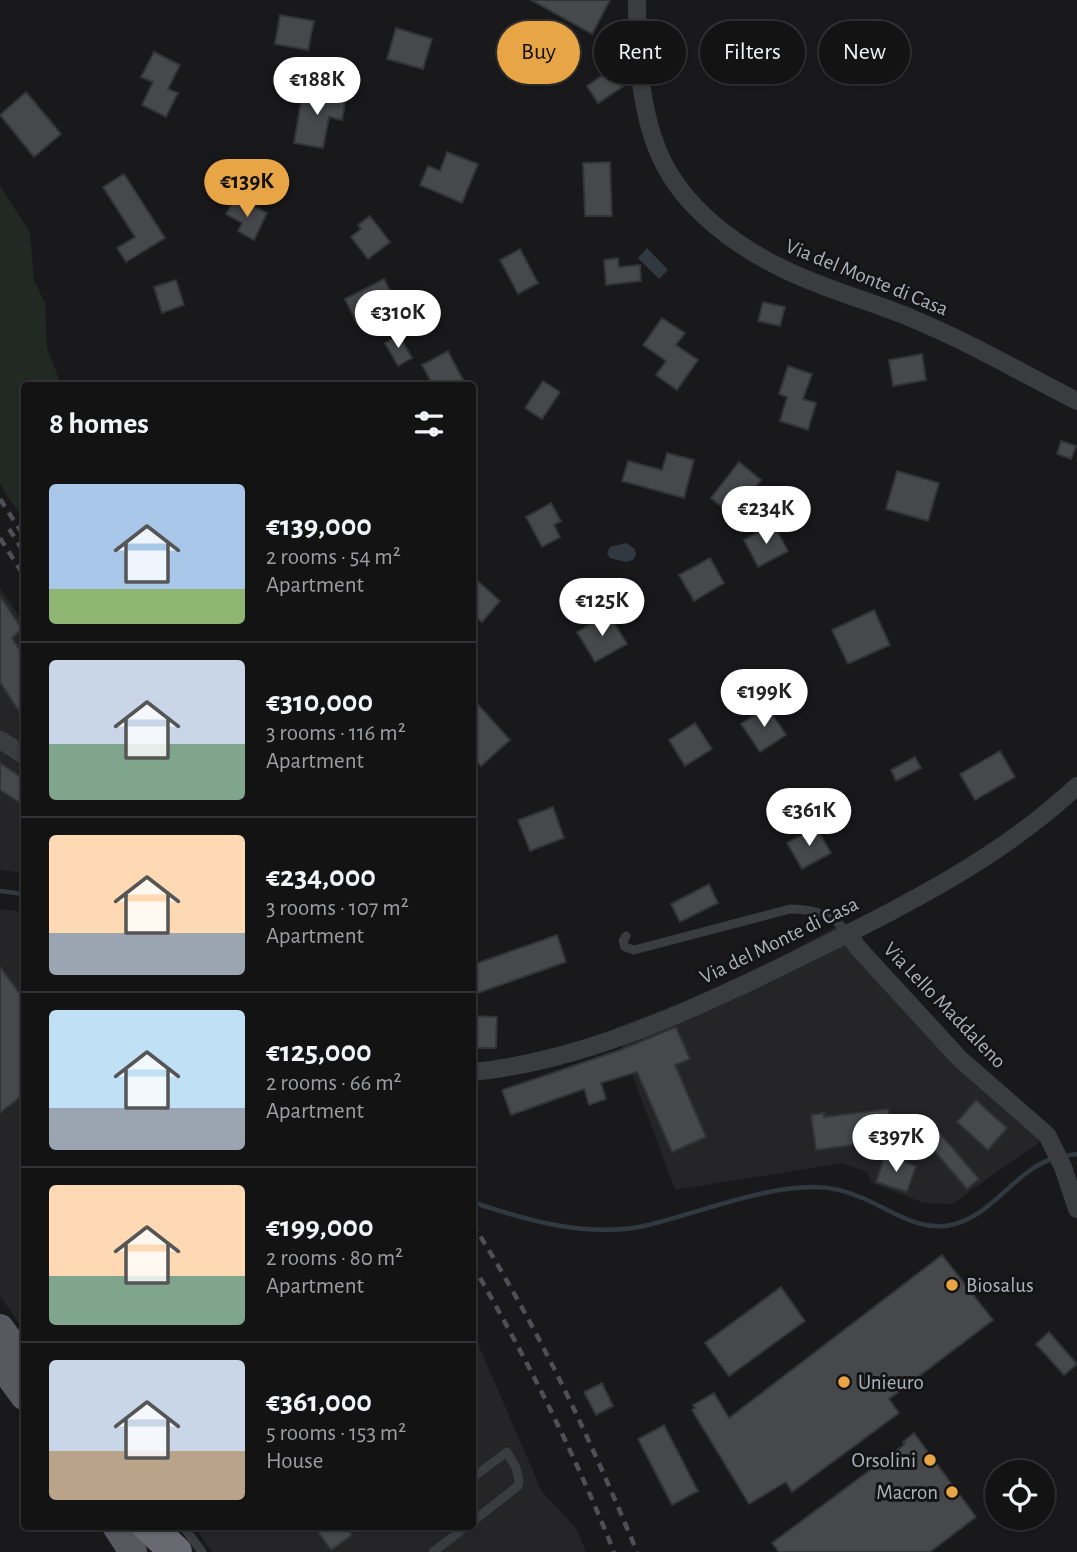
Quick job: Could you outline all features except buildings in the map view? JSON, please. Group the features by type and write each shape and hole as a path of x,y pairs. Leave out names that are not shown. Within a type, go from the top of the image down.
{"highway":[{"path":"152,1530 176,1552"}],"main road":[{"path":"0,1328 21,1357"},
{"path":"0,1363 21,1392"},
{"path":"119,1530 133,1552"},
{"path":"145,1530 159,1552"}],"street":[{"name":"Via del Monte di Casa","path":"637,0 642,84 655,144 674,180 708,219 738,243 778,267 925,324 1077,401"},
{"path":"0,740 21,753"},
{"name":"Via del Monte di Casa","path":"476,1071 537,1062 605,1042 745,985 848,934 993,850 1053,807 1077,786"},
{"name":"Via Lello Maddaleno","path":"848,934 954,1053 1042,1131 1063,1167 1077,1209"}],"lane":[{"path":"626,936 623,941 625,947 634,950 790,909 813,911 831,918 848,934"},
{"path":"476,1475 507,1452 519,1480 518,1486 476,1516"},
{"path":"186,1530 202,1552"},
{"path":"433,1552 462,1530"}],"shaded area":[{"path":"0,186 30,233 34,280 45,303 47,348 60,382 21,382 21,516 0,484"},
{"path":"647,248 668,270 659,279 638,258"},
{"path":"626,543 635,549 633,560 626,562 610,558 607,553 610,547"},
{"path":"0,588 21,619 21,873 0,870"},
{"path":"0,909 21,912 21,1326 0,1296"},
{"path":"837,926 1044,1139 952,1204 924,1203 870,1182 868,1172 842,1163 675,1190 615,1028 685,1001 770,963"},
{"path":"476,1339 542,1492 576,1528 586,1552 212,1552 197,1530 476,1530"}],"waterway":[{"path":"0,891 21,894"},
{"path":"1064,1156 1077,1154"},
{"path":"476,1203 535,1221 601,1230 644,1226 772,1191 820,1187 855,1195 917,1223 942,1226 955,1224 982,1211 1029,1171 1055,1158"}],"railway":[{"path":"0,499 21,531"},
{"path":"9,529 21,547"},
{"path":"0,538 21,571"},
{"path":"476,1230 519,1302 562,1384 637,1552"},
{"path":"476,1271 548,1405 614,1552"}],"place":[{"name":"Biosalus","path":"952,1285"},
{"name":"Unieuro","path":"844,1382"},
{"name":"Orsolini","path":"930,1460"},
{"name":"Macron","path":"952,1492"}]}
